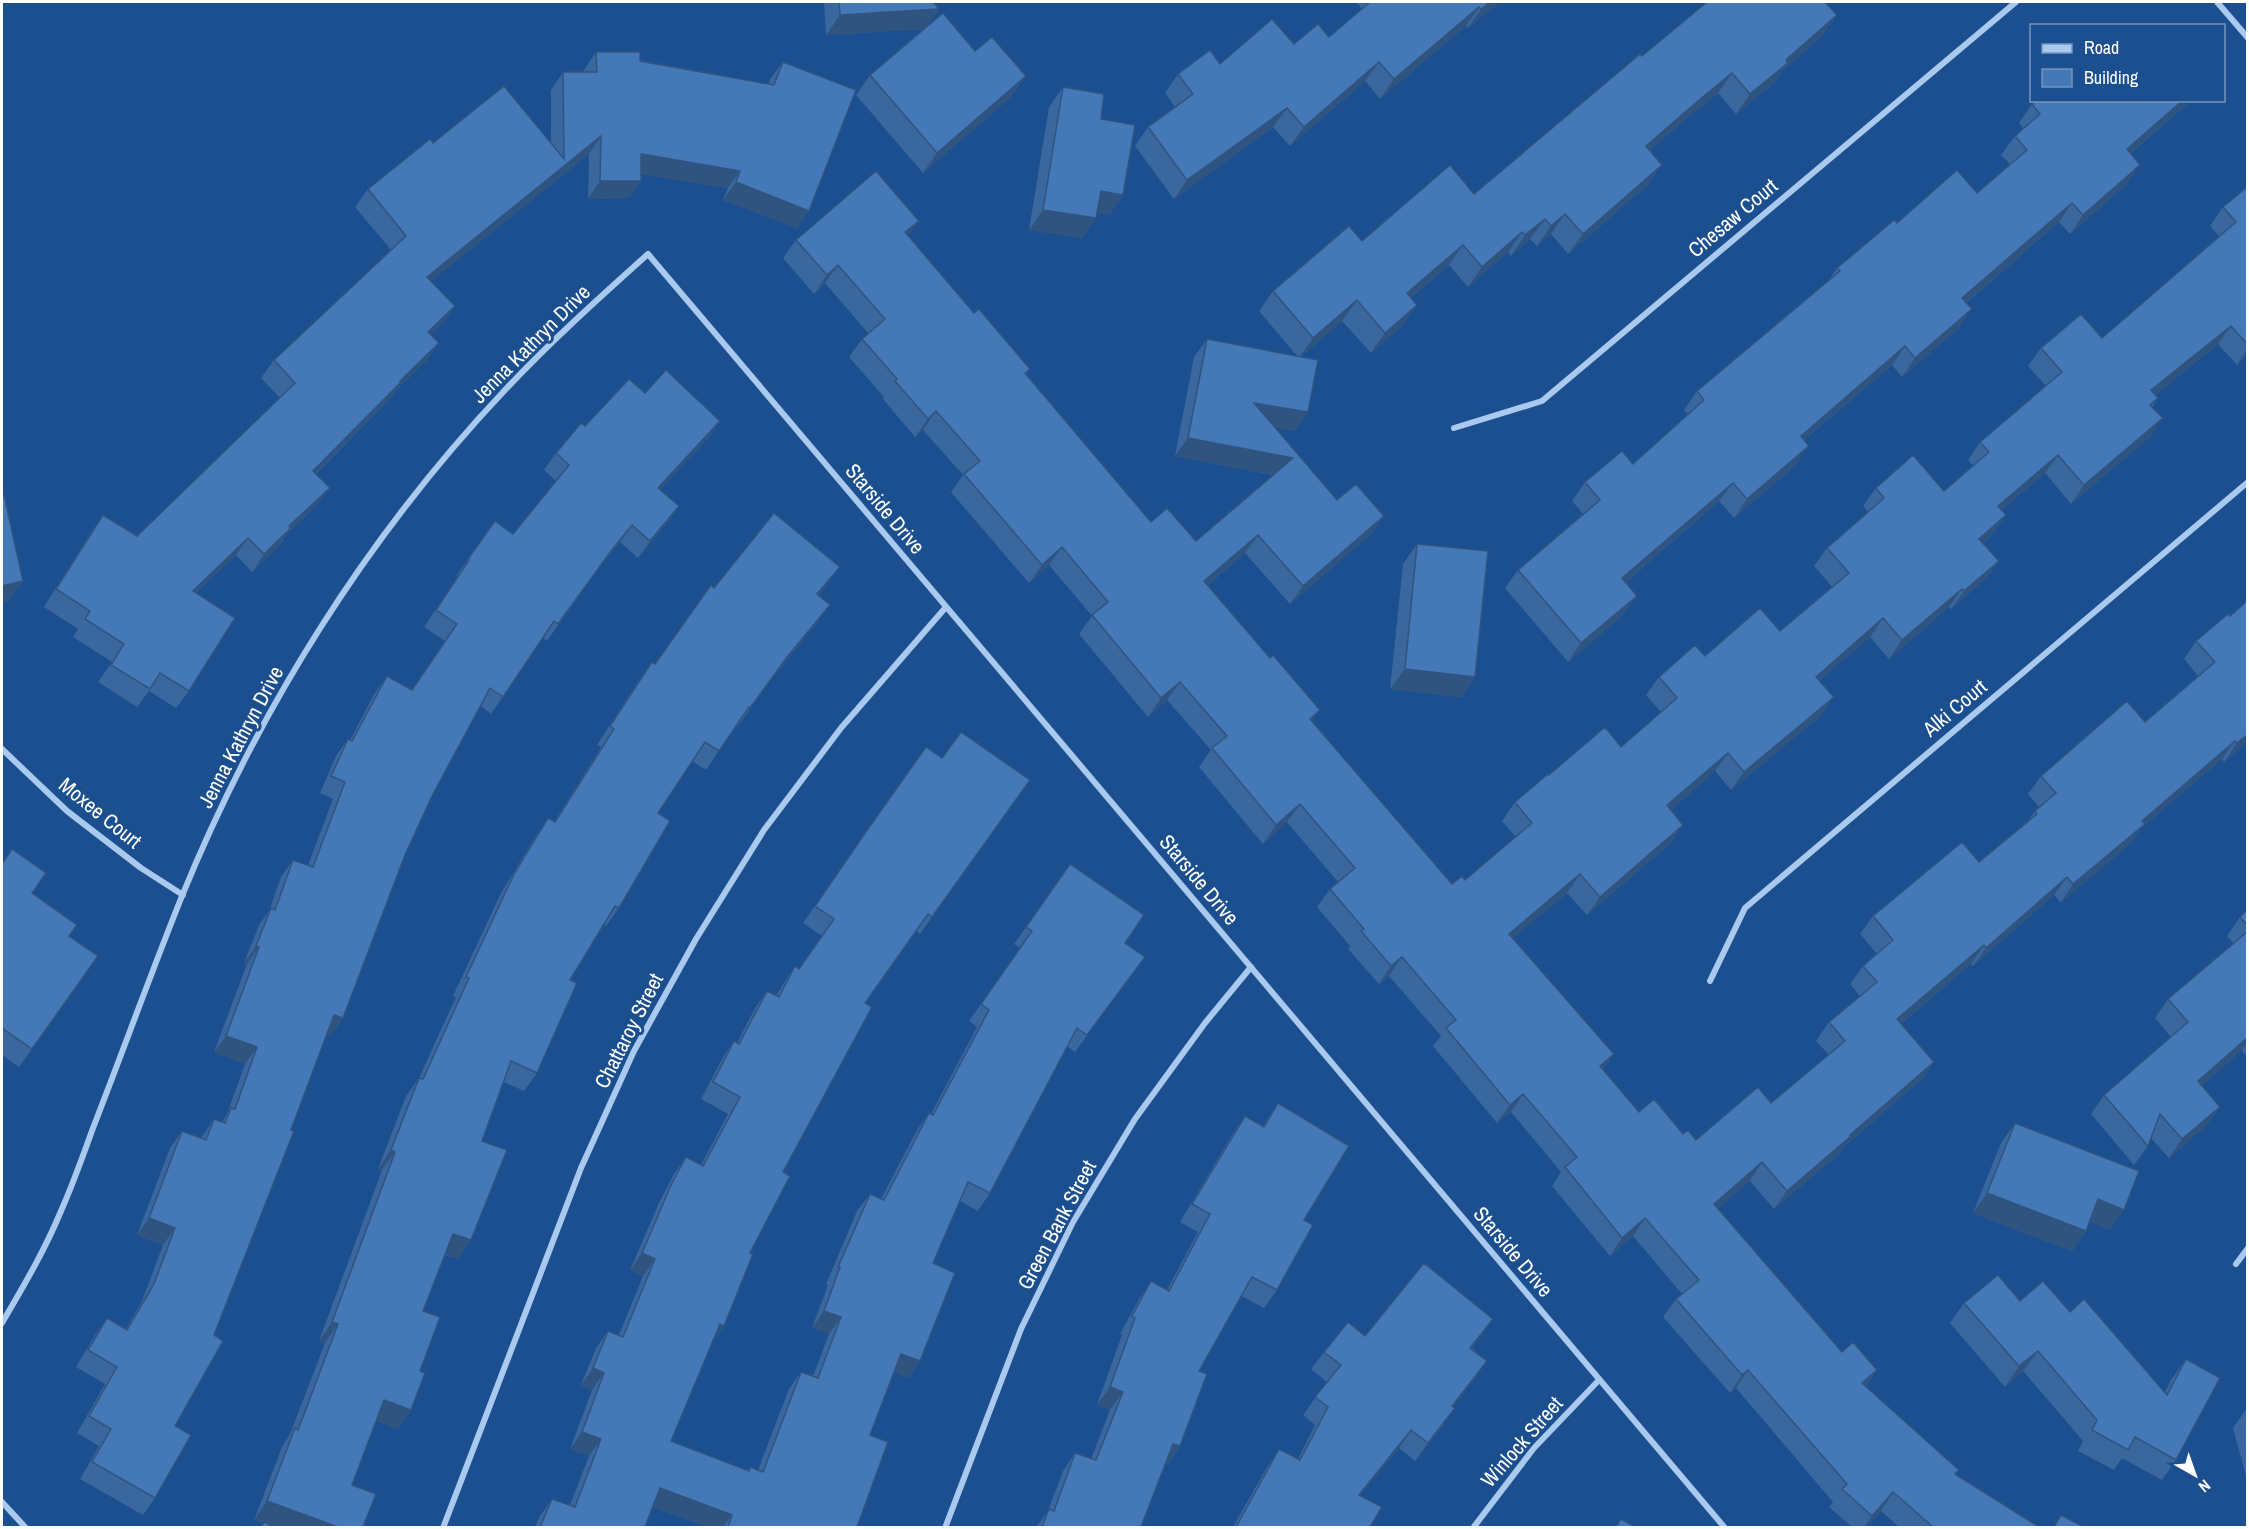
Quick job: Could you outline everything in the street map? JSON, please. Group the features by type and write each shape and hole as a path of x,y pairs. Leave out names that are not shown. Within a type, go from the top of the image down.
{"street":[{"name":"Chesaw Court","path":"1454,428 1542,401 2016,2"},
{"path":"2217,2 2247,38"},
{"name":"Starside Drive","path":"648,254 1725,1527"},
{"name":"Jenna Kathryn Drive","path":"2,1323 26,1282 61,1212 183,895 232,784 280,694 352,579 412,498 504,390 585,311 648,254"},
{"name":"Alki Court","path":"1710,981 1745,908 2247,482"},
{"name":"Chattaroy Street","path":"443,1527 581,1168 634,1051 696,939 764,830 841,728 946,607"},
{"name":"Moxee Court","path":"2,749 67,811 141,868 183,895"},
{"name":"Green Bank Street","path":"945,1527 1021,1329 1073,1222 1135,1119 1205,1023 1251,967"},
{"path":"2236,1264 2247,1248"},
{"name":"Winlock Street","path":"1473,1527 1534,1448 1599,1380"},
{"path":"2,1502 26,1527"}],"building":[{"path":"839,2 933,2 939,9 840,15"},
{"path":"1370,2 1490,2 1481,9 1479,7 1394,79 1379,62 1304,127 1287,108 1187,180 1148,127 1193,94 1178,74 1210,50 1220,64 1272,19 1294,44 1318,24 1329,37"},
{"path":"1707,2 1825,2 1837,15 1786,60 1788,63 1750,94 1732,73 1699,100 1646,146 1662,165 1583,234 1565,214 1551,226 1545,219 1525,235 1522,232 1482,267 1463,245 1407,293 1417,305 1385,333 1357,300 1313,338 1273,291 1349,226 1362,241 1450,165 1474,194 1640,54 1642,56"},
{"path":"943,13 975,51 992,37 1026,76 937,153 870,75"},
{"path":"596,52 640,52 640,61 774,85 783,62 856,90 809,211 736,182 740,171 641,154 641,181 600,181 601,136 427,277 455,306 428,332 439,343 313,471 330,488 289,526 291,528 264,554 248,538 193,591 235,618 189,691 160,673 150,689 111,665 124,644 85,619 90,611 56,589 103,515 137,536 295,383 274,360 406,236 368,189 430,139 433,143 504,86 564,159 563,72 597,72"},
{"path":"1063,87 1104,94 1101,119 1135,125 1123,195 1101,191 1096,218 1043,210"},
{"path":"2034,102 2181,102 2127,149 2140,165 2083,215 2072,203 1962,298 1972,309 1915,358 1905,346 1801,436 1809,446 1747,499 1733,483 1622,578 1637,596 1581,643 1518,570 1600,500 1585,482 1622,451 1633,464 1704,400 1697,391 1840,271 1837,268 1894,220 1897,223 1957,170 1977,193 2027,150 2015,136 2040,114 2032,104"},
{"path":"876,171 919,221 905,232 974,313 979,309 1030,369 1025,373 1151,522 1167,508 1196,541 1293,458 1188,438 1207,339 1318,360 1308,412 1254,403 1337,500 1356,484 1384,516 1303,586 1258,535 1204,581 1270,658 1273,655 1320,710 1310,719 1452,884 1462,876 1465,880 1532,823 1515,802 1548,774 1605,727 1621,747 1677,698 1659,677 1695,645 1705,656 1760,608 1780,631 1849,573 1827,548 1884,498 1876,488 1913,455 1944,491 1989,452 1980,442 2062,372 2041,348 2081,314 2102,338 2236,222 2223,207 2247,187 2247,344 2231,326 2151,390 2158,398 2150,405 2163,418 2084,485 2058,455 1998,506 2006,515 1979,539 1999,561 1902,640 1883,618 1816,677 1834,697 1744,772 1728,753 1667,805 1683,825 1600,897 1580,874 1509,934 1614,1054 1600,1066 1639,1112 1654,1099 1683,1134 1688,1130 1696,1140 1758,1087 1771,1103 1845,1041 1829,1022 1877,982 1863,966 1893,940 1873,916 1962,842 1979,862 2037,814 2035,811 2056,793 2041,776 2127,701 2145,722 2215,662 2196,641 2247,601 2247,735 2237,743 2235,741 2142,821 2145,824 2073,884 2067,877 1986,948 1984,945 1897,1019 1934,1062 1851,1136 1787,1191 1762,1162 1714,1204 1842,1352 1853,1342 1877,1370 1862,1383 1959,1470 1955,1474 2039,1527 1933,1527 1893,1492 1872,1516 1842,1489 1847,1484 1748,1370 1742,1375 1676,1299 1699,1280 1645,1218 1622,1238 1565,1167 1577,1157 1523,1094 1510,1105 1446,1028 1456,1020 1402,957 1391,966 1361,931 1364,929 1330,889 1355,868 1300,804 1276,825 1212,748 1227,736 1180,682 1161,698 1092,615 1108,602 1062,547 1042,565 964,474 980,461 936,411 928,419 862,339 885,319 838,265 827,275 796,240"},
{"path":"666,370 720,421 658,488 679,506 650,541 632,525 558,624 554,621 503,697 490,688 432,796 405,855 343,1018 334,1015 291,1130 294,1131 214,1335 223,1341 175,1426 191,1435 155,1498 92,1462 111,1429 89,1416 117,1367 88,1350 107,1318 127,1330 154,1284 175,1228 149,1218 182,1131 206,1140 214,1119 225,1123 231,1108 235,1109 257,1047 226,1036 271,908 275,910 293,860 313,867 345,782 331,776 348,739 352,741 387,676 412,690 457,624 436,610 495,521 513,534 569,465 556,453 581,423 585,426 629,379 645,393"},
{"path":"2,495 4,495 23,581 2,586"},
{"path":"774,513 840,567 817,594 830,605 787,657 719,751 705,742 658,813 670,821 619,908 615,906 570,980 577,983 537,1073 511,1061 482,1141 507,1150 471,1240 453,1234 423,1311 440,1317 420,1371 425,1373 411,1410 384,1400 352,1485 376,1494 363,1527 338,1527 267,1501 295,1428 298,1430 338,1324 332,1322 395,1152 391,1150 419,1078 423,1079 469,978 466,977 514,874 548,818 555,822 614,729 610,726 652,662 655,664 711,585 714,588"},
{"path":"1417,544 1488,551 1475,677 1405,669"},
{"path":"961,732 1030,780 932,917 928,914 865,1003 872,1007 783,1172 790,1176 750,1253 753,1254 724,1326 720,1324 671,1441 749,1471 750,1467 763,1472 801,1372 818,1378 841,1317 824,1311 840,1267 838,1267 870,1194 884,1200 929,1113 933,1115 989,1010 981,1004 1032,931 1026,927 1070,864 1144,915 1125,943 1145,957 1087,1035 1077,1028 990,1193 968,1182 933,1263 955,1273 920,1361 901,1354 870,1435 888,1442 857,1527 728,1527 732,1515 660,1488 645,1527 540,1527 552,1499 575,1507 601,1439 582,1432 604,1373 593,1368 608,1331 623,1337 655,1259 642,1253 671,1185 686,1157 703,1166 740,1097 713,1082 734,1041 739,1044 767,991 779,997 795,966 799,969 834,919 815,906 926,747 942,758"},
{"path":"12,849 46,873 32,893 77,925 69,936 98,956 32,1049 2,1028 2,864"},
{"path":"2247,910 2247,925 2240,917"},
{"path":"2247,932 2247,1038 2198,1081 2220,1107 2182,1139 2160,1114 2148,1146 2104,1095 2188,1022 2168,999"},
{"path":"1278,1103 1349,1146 1304,1220 1313,1225 1277,1290 1252,1277 1199,1371 1207,1374 1180,1446 1173,1444 1141,1527 1042,1527 1049,1509 1054,1511 1075,1453 1096,1460 1123,1392 1110,1387 1135,1318 1132,1316 1151,1281 1169,1291 1210,1214 1192,1204 1245,1116 1264,1127"},
{"path":"2015,1123 2139,1171 2124,1210 2098,1199 2086,1231 1987,1193"},
{"path":"1424,1263 1493,1319 1470,1348 1487,1361 1452,1406 1455,1408 1428,1443 1411,1430 1359,1495 1382,1507 1370,1527 1236,1527 1279,1449 1300,1460 1328,1407 1315,1397 1341,1365 1324,1352 1348,1322 1365,1336"},
{"path":"1998,1275 2020,1301 2043,1281 2070,1312 2084,1299 2167,1395 2186,1359 2220,1378 2176,1460 2135,1437 2128,1450 2092,1430 2097,1420 2038,1351 2019,1366 1964,1303"},
{"path":"2061,1515 2084,1527 2054,1527"},
{"path":"1621,1519 1635,1527 1616,1527"},
{"path":"265,1522 272,1527 260,1527"}]}
